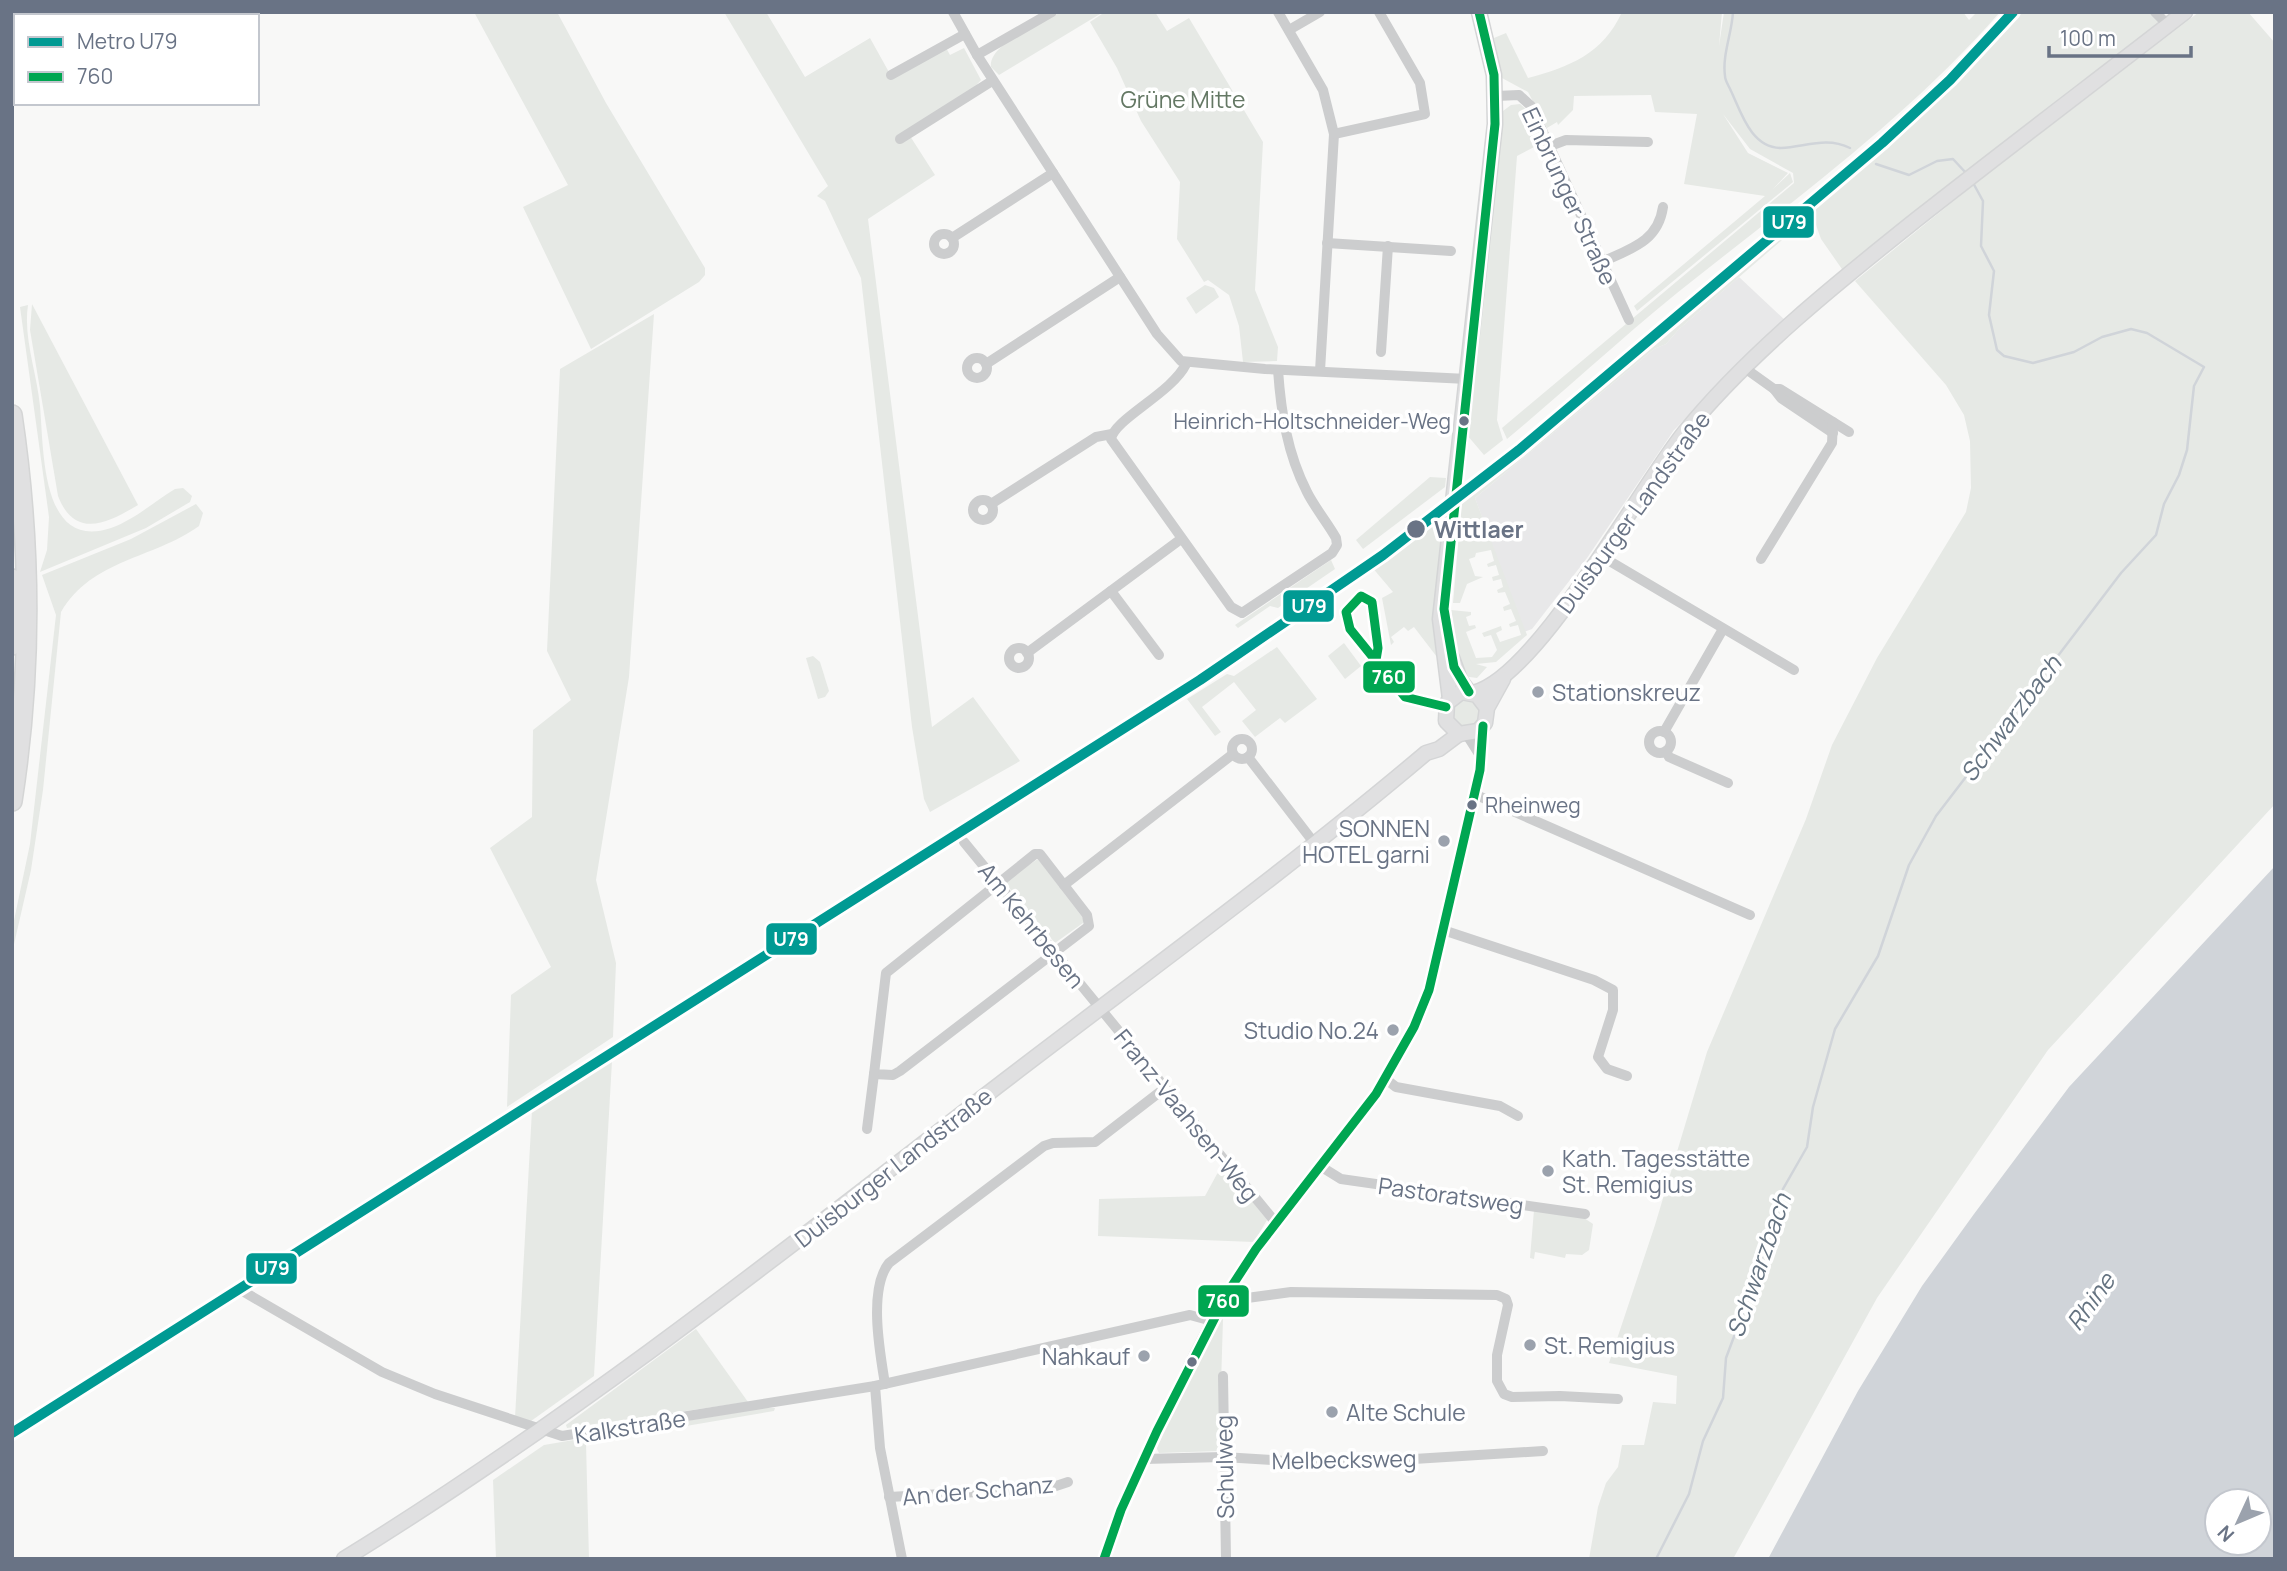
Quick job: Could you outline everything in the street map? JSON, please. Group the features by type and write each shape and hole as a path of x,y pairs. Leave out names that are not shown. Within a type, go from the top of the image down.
{"highway":[{"path":"12,415 23,497 27,592 24,694 12,801"},
{"path":"12,579 12,645"}],"main road":[{"name":"Einbrunger Straße","path":"1450,699 1440,619 1444,608 1467,379 1485,235 1496,96 1494,75 1479,12"},
{"name":"Duisburger Landstraße","path":"344,1559 540,1431 688,1324 1315,844 1426,753 1446,721 1445,711 1450,699 1457,694 1483,691 1503,677 1555,620 1682,436 1746,369 1846,276 2185,12"},
{"name":"Einbrunger Straße","path":"1444,608 1454,667 1471,693"},
{"name":"Duisburger Landstraße","path":"1426,753 1483,726 1487,708 1503,677"},
{"path":"1471,693 1487,708"},
{"path":"1446,721 1463,734"}],"street":[{"path":"953,12 992,81 1166,348 1186,364 1467,379"},
{"path":"977,55 1052,12"},
{"path":"1278,12 1323,90 1334,134 1320,371"},
{"path":"1289,30 1320,12"},
{"path":"1334,134 1425,114 1419,83 1380,12"},
{"path":"2155,12 2168,25"},
{"path":"891,75 965,34"},
{"path":"900,139 992,81"},
{"name":"Einbrunger Straße","path":"1496,96 1518,95 1527,101 1629,320"},
{"path":"1550,146 1566,140 1648,142"},
{"path":"952,238 1053,173"},
{"path":"1602,262 1647,240 1660,222 1662,207"},
{"path":"1327,243 1451,251"},
{"path":"1381,352 1388,246"},
{"path":"986,364 1120,277"},
{"path":"1186,364 1175,382 1118,425 1112,434 1113,444 1231,607 1242,613 1334,551 1336,538 1307,491 1292,458 1281,414 1278,370"},
{"path":"1746,369 1774,389 1780,389 1833,427 1849,432"},
{"path":"1761,559 1832,443 1833,427"},
{"path":"991,505 1096,437 1112,434"},
{"path":"1027,653 1181,539"},
{"path":"1601,555 1794,670"},
{"path":"1111,591 1159,655"},
{"path":"1664,732 1723,629"},
{"path":"1104,1559 1144,1459 1228,1290 1276,1223 1387,1080 1417,1025 1429,990 1474,794 1483,726"},
{"path":"1664,732 1654,733 1650,743 1655,751 1666,751"},
{"path":"1664,732 1671,742 1666,751"},
{"path":"1463,734 1481,757"},
{"path":"1233,754 1233,743 1245,738 1252,746 1248,757"},
{"path":"1666,751 1669,757 1728,783"},
{"path":"1233,754 1242,759 1248,757"},
{"path":"1064,885 1233,754"},
{"path":"1248,757 1315,844"},
{"path":"1474,794 1750,915"},
{"name":"Am Kehrbesen","path":"964,842 1099,1008"},
{"path":"867,1129 886,973 1028,859 1040,854 1090,923 893,1075 874,1074"},
{"path":"1443,930 1594,980 1613,990 1613,1010 1598,1057 1607,1069 1627,1076"},
{"name":"Franz-Vaahsen-Weg","path":"1099,1008 1276,1223"},
{"path":"1387,1080 1396,1087 1500,1106 1518,1116"},
{"path":"902,1559 880,1448 877,1328 881,1286 889,1263 1044,1146 1053,1143 1095,1142 1165,1088"},
{"name":"Pastoratsweg","path":"1320,1166 1341,1179 1585,1214"},
{"name":"Kalkstraße","path":"239,1289 382,1372 435,1394 525,1422 540,1431 562,1436 880,1385 1189,1315 1212,1321"},
{"path":"1228,1290 1247,1298 1291,1292 1434,1292 1502,1296 1508,1305 1496,1372 1497,1386 1504,1394 1512,1398 1560,1396 1618,1399"},
{"name":"Schulweg","path":"1223,1376 1226,1559"},
{"name":"Melbecksweg","path":"1144,1459 1223,1458 1334,1464 1543,1451"},
{"name":"An der Schanz","path":"889,1497 1050,1488 1068,1482"}],"shaded area":[{"path":"1739,277 1786,321 1674,430 1587,558 1532,629 1524,632 1475,498 1654,349 1666,344 1679,329"}],"green space":[{"path":"474,12 557,12 606,103 705,268 705,275 699,282 591,349 523,207 568,185"},
{"path":"724,12 766,12 805,77 870,38 890,74 945,46 950,55 964,48 981,80 970,92 910,136 935,175 868,219 932,727 973,697 1020,761 930,812 924,799 912,727 861,278 825,201 817,196 828,186"},
{"path":"1061,12 1100,14 999,75 991,67 992,58 1007,42"},
{"name":"Grüne Mitte","path":"1105,12 1155,12 1167,31 1189,18 1263,142 1255,290 1278,347 1277,361 1243,362 1239,326 1229,295 1208,280 1204,282 1177,239 1180,182 1141,121 1117,68 1090,22"},
{"path":"1622,12 1722,12 1719,46 1724,12 1963,12 1969,20 1977,12 2000,12 1931,84 1857,150 1676,294 1507,439 1502,428 1794,183 1793,173 1750,149 1723,114 1748,153 1788,173 1773,189 1790,173 1793,182 1637,311 1634,306 1765,196 1684,184 1697,114 1655,112 1651,95 1574,96 1573,110 1558,125 1557,122 1547,128 1528,92 1502,78 1494,38 1506,33 1528,78 1583,57 1605,38"},
{"path":"2019,12 2152,12 2163,23 1844,272 1821,239 1810,208 1925,108"},
{"path":"2199,12 2248,12 2275,43 2275,804 2048,1050 1877,1298 1733,1559 1589,1559 1598,1507 1606,1483 1618,1467 1622,1445 1644,1445 1653,1402 1676,1404 1677,1376 1609,1363 1655,1225 1707,1052 1806,819 1832,745 1877,658 1966,512 1971,488 1970,441 1964,415 1946,385 1855,281 1977,182"},
{"path":"1520,104 1528,111 1542,143 1517,156 1497,420 1503,440 1484,455 1467,435 1503,111 1511,105"},
{"path":"1807,210 1809,213 1782,240 1679,329 1666,344 1654,349 1475,498 1527,635 1496,662 1476,664 1487,667 1477,678 1462,676 1451,610 1471,612 1471,615 1466,617 1469,626 1475,625 1476,628 1466,632 1476,658 1492,657 1497,650 1491,635 1484,637 1482,633 1501,626 1502,630 1496,633 1500,642 1521,635 1518,625 1510,627 1509,624 1516,621 1511,609 1504,611 1503,607 1510,604 1505,592 1498,593 1497,590 1503,587 1501,579 1493,581 1492,577 1499,575 1496,565 1488,567 1487,564 1494,561 1491,550 1476,553 1475,557 1469,559 1475,576 1483,577 1467,584 1460,603 1453,603 1462,499"},
{"path":"1205,285 1214,288 1219,297 1196,314 1186,298"},
{"path":"32,304 138,505 104,522 83,523 73,518 65,510 58,496 30,330"},
{"path":"28,305 27,330 40,406 46,469 50,492 58,511 71,525 88,531 120,525 175,489 183,488 192,496 190,502 146,528 40,572 47,550 49,517 20,307"},
{"path":"654,314 629,677 596,880 616,963 613,1037 507,1107 511,995 551,967 490,848 532,817 533,730 571,700 547,651 560,369"},
{"path":"1430,477 1446,478 1445,487 1363,549 1356,540"},
{"path":"196,504 203,513 199,526 162,546 106,570 74,594 61,612 43,790 31,870 12,953 12,930 30,844 56,615 42,575 131,539"},
{"path":"1449,509 1440,656 1437,657 1414,627 1408,631 1404,627 1391,637 1394,642 1391,645 1382,598 1393,592 1371,566"},
{"path":"1331,560 1335,569 1278,608 1270,606 1238,628 1235,625"},
{"path":"1344,643 1361,666 1345,679 1328,656"},
{"path":"1277,647 1317,699 1285,723 1280,718 1255,737 1242,721 1256,710 1234,682 1202,707 1221,732 1215,736 1187,699 1227,674 1234,676"},
{"path":"813,656 820,662 829,691 825,697 818,699 806,658"},
{"path":"1466,700 1476,704 1480,714 1476,724 1466,728 1456,724 1452,714 1456,704"},
{"path":"1038,859 1083,918 1083,923 1055,943 1006,884 1007,879"},
{"path":"612,1061 594,1376 531,1421 515,1418 532,1110"},
{"path":"1225,1167 1267,1220 1254,1242 1098,1236 1099,1199 1205,1196 1217,1174"},
{"path":"1534,1210 1581,1216 1593,1224 1589,1250 1582,1255 1566,1254 1565,1258 1535,1252 1534,1259 1530,1258"},
{"path":"1223,1319 1219,1451 1159,1453 1156,1447 1219,1320"},
{"path":"696,1329 748,1402 567,1428 566,1425"},
{"path":"775,1408 774,1411 586,1443 589,1559 496,1559 493,1480 544,1445"}],"water":[{"name":"Rhine","path":"2275,866 2275,1559 1768,1559 1858,1391 1922,1286 2069,1087"}],"waterway":[{"name":"Schwarzbach","path":"1733,12 1724,68 1725,78 1743,118 1755,136 1762,142 1781,148 1824,142 1850,148"},
{"name":"Schwarzbach","path":"1876,164 1909,175 1937,161 1953,159 1966,173"},
{"name":"Schwarzbach","path":"1656,1559 1689,1494 1703,1441 1723,1398 1726,1358 1757,1275 1779,1196 1807,1147 1813,1107 1835,1029 1878,956 1909,865 1936,816 2121,573 2156,535 2164,504 2179,475 2187,450 2194,386 2204,367 2147,333 2131,329 2102,337 2074,352 2033,363 2004,356 1997,350 1989,315 1994,271 1981,246 1983,201 1972,181"}],"metro line":[{"name":"U79","path":"12,1433 1200,680 1383,555 1519,450 1882,143 1950,80 2013,12"}],"transit line":[{"name":"760","path":"1469,692 1454,667 1444,609 1495,124 1494,75 1479,12"},
{"name":"760","path":"1376,660 1378,648 1372,602 1361,596 1346,612 1350,629 1405,697 1446,707"},
{"name":"760","path":"1104,1559 1121,1510 1157,1431 1228,1292 1256,1249 1376,1094 1414,1027 1429,990 1480,770 1483,726"}],"place":[{"name":"Heinrich-Holtschneider-Weg","path":"1464,421"},
{"name":"Wittlaer","path":"1416,529"},
{"name":"Stationskreuz","path":"1538,692"},
{"name":"Rheinweg","path":"1472,805"},
{"name":"SONNEN HOTEL garni","path":"1444,841"},
{"name":"Studio No.24","path":"1393,1030"},
{"name":"Kath. Tagesstätte St. Remigius","path":"1548,1171"},
{"name":"St. Remigius","path":"1530,1345"},
{"name":"Nahkauf","path":"1144,1356"},
{"name":"Alte Schule","path":"1332,1412"}]}
